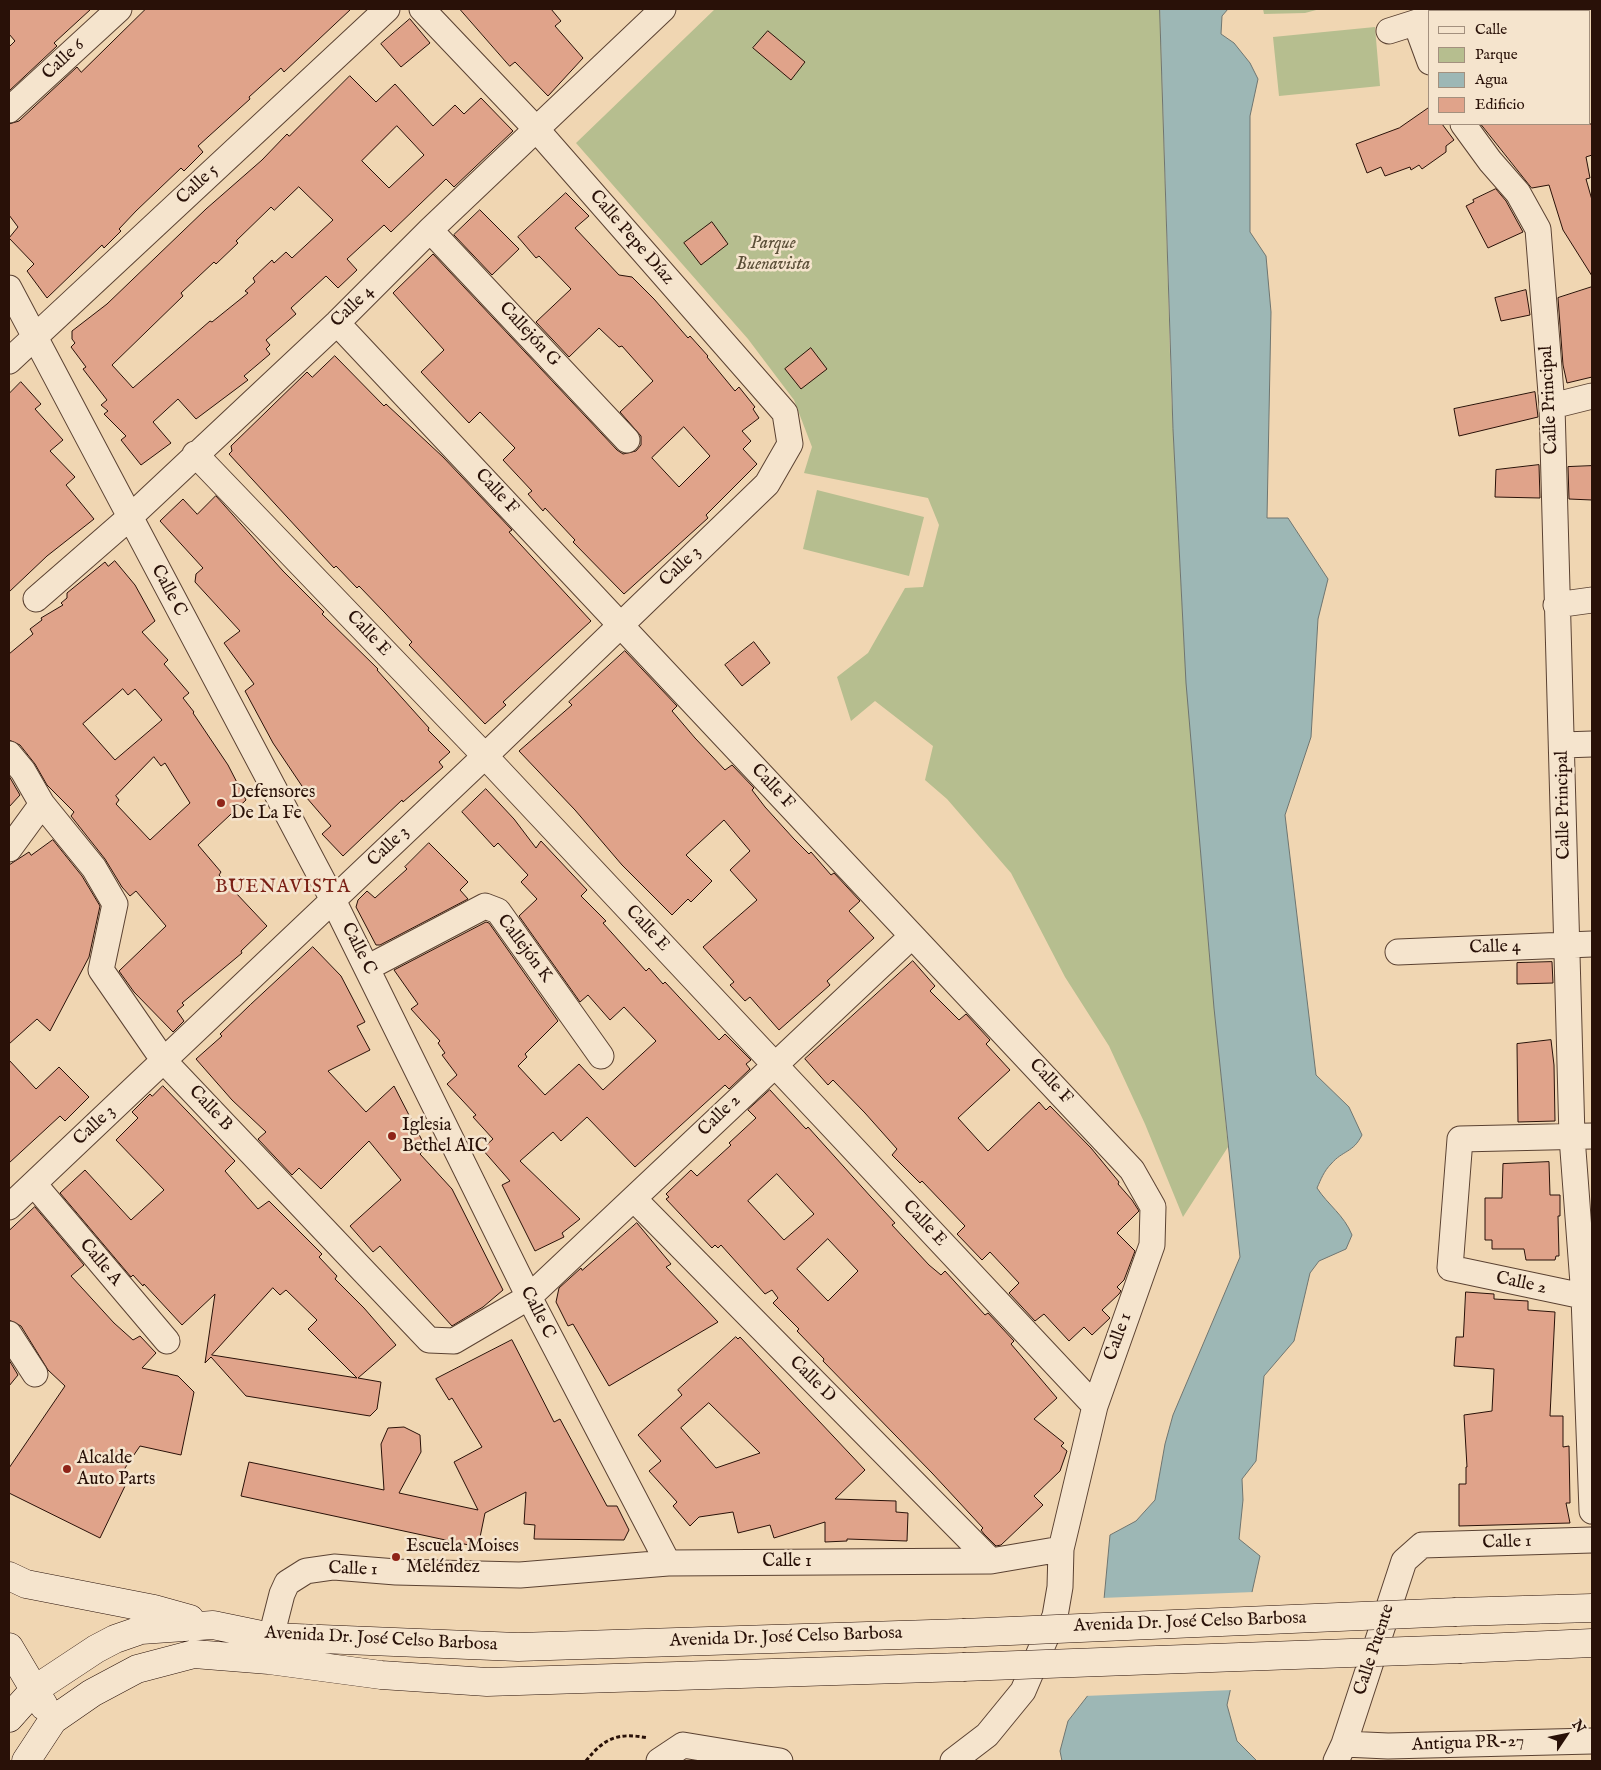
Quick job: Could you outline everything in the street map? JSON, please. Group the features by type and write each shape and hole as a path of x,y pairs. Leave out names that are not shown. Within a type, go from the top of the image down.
{"street":[{"name":"Calle 6","path":"9,110 119,9"},
{"name":"Calle 5","path":"9,361 387,9"},
{"name":"Calle Pepe Díaz","path":"422,9 537,130 785,413 790,444 767,484"},
{"name":"Calle 4","path":"36,599 129,518 337,323 430,230 663,9"},
{"path":"1389,31 1423,21 1428,50"},
{"name":"Calle Principal","path":"1465,125 1490,160 1518,192 1538,229 1552,406 1556,605 1563,745 1566,945 1582,1137 1588,1298 1592,1511"},
{"name":"Callejón G","path":"430,230 627,440"},
{"name":"Calle C","path":"9,288 34,339 333,900 529,1298 668,1563"},
{"name":"Calle F","path":"337,323 1132,1170 1153,1207 1152,1245 1141,1274"},
{"path":"1552,406 1592,396"},
{"name":"Calle E","path":"196,454 485,756 1094,1406"},
{"name":"Calle 3","path":"9,1207 485,756 767,484"},
{"path":"1556,605 1592,600"},
{"path":"1563,745 1592,744"},
{"name":"Calle B","path":"9,754 23,771 42,804 94,868 115,904 101,970 164,1061 429,1340 454,1341 529,1298"},
{"path":"9,849 42,804"},
{"name":"Callejón K","path":"367,968 485,906 498,910 601,1056"},
{"name":"Calle 2","path":"529,1298 774,1064 912,936"},
{"name":"Calle 4","path":"1398,952 1592,944"},
{"name":"Calle 2","path":"1582,1137 1460,1139 1450,1268 1588,1298"},
{"name":"Calle A","path":"34,1184 167,1341"},
{"name":"Calle D","path":"634,1198 990,1561"},
{"name":"Calle 1","path":"270,1648 282,1594 287,1583 306,1571 334,1567 396,1572 520,1575 668,1563 990,1561 1061,1549 1094,1406 1141,1274"},
{"path":"9,1334 35,1374"},
{"name":"Calle 1","path":"1422,1545 1592,1540"},
{"name":"Calle Puente","path":"1340,1753 1404,1561 1422,1545"},
{"path":"953,1761 987,1735 1023,1691 1055,1616 1060,1587 1061,1549"},
{"path":"9,1576 26,1584 154,1609 214,1625"},
{"name":"Avenida Dr. José Celso Barbosa","path":"26,1761 53,1720 92,1693 137,1669 194,1654 270,1648 518,1647 963,1633 1592,1608"},
{"name":"Avenida Dr. José Celso Barbosa","path":"9,1718 34,1690 116,1639 141,1630 214,1625 270,1648 381,1675 487,1682 963,1667 1592,1643"},
{"path":"9,1647 53,1720"},
{"name":"Antigua PR-27","path":"1340,1753 1388,1746 1592,1741"},
{"path":"659,1761 683,1745 780,1761"}],"path":[{"path":"586,1761 599,1744 617,1737 635,1735 683,1745"}],"green space":[{"name":"Parque Buenavista","path":"715,9 1160,9 1171,390 1184,643 1207,928 1228,1147 1183,1217 1145,1124 1109,1046 1065,977 1011,873 947,799 925,780 933,746 875,701 851,721 837,677 868,653 905,588 923,587 939,525 928,498 804,473 812,447 794,400 748,339 576,143"},
{"path":"1263,9 1320,9 1305,13 1264,14"},
{"path":"1375,27 1380,86 1279,96 1273,37"},
{"path":"817,490 924,517 909,576 803,549"}],"water":[{"path":"1160,9 1228,9 1222,16 1221,34 1234,43 1250,63 1258,79 1250,116 1250,232 1266,256 1271,312 1267,518 1288,518 1328,579 1318,619 1311,737 1285,815 1316,1075 1349,1107 1362,1135 1355,1145 1335,1159 1323,1175 1317,1188 1345,1222 1352,1235 1346,1249 1319,1261 1310,1273 1294,1341 1264,1376 1256,1461 1242,1479 1243,1500 1239,1539 1260,1556 1227,1705 1237,1741 1257,1761 1062,1761 1060,1751 1068,1721 1096,1685 1110,1535 1136,1521 1155,1500 1165,1444 1173,1415 1240,1257 1214,1008 1186,683 1173,429"}],"pier":[{"path":"1254,1592 1233,1690 1084,1696 1094,1685 1101,1598"}],"building":[{"path":"9,9 91,9 54,43 57,46 9,91 9,47 15,41 9,34"},
{"path":"146,9 351,9 284,72 281,68 249,97 250,99 198,146 203,152 184,171 181,168 136,211 119,229 121,231 104,248 102,245 47,298 27,271 34,264 9,238 18,227 9,215 9,124 19,121 77,67 81,72"},
{"path":"460,9 551,9 561,21 555,26 583,58 548,96 515,62 510,66"},
{"path":"410,19 430,43 401,67 381,44"},
{"path":"768,31 805,62 791,80 753,48"},
{"path":"350,76 376,102 395,84 433,126 455,105 464,114 481,98 513,131 454,187 446,179 391,232 384,225 347,259 357,270 338,288 326,276 291,308 296,314 266,340 270,345 266,349 270,354 244,376 248,380 196,419 178,399 153,422 171,443 141,465 121,440 126,436 104,414 108,411 101,405 107,400 83,369 86,367 71,347 75,343 72,339 72,331 107,304 206,209 262,160 287,134 289,136","holes":["397,126 424,155 389,188 362,161","299,187 333,220 292,258 286,252 274,263 272,260 253,278 255,282 245,291 248,293 212,322 210,321 133,388 112,365 183,296 181,293 214,262 216,264 238,243 236,241 271,207 274,210"]},
{"path":"1428,108 1428,125 1443,125 1454,140 1446,146 1446,152 1422,169 1419,165 1411,170 1410,167 1385,176 1381,167 1367,173 1356,144 1399,128"},
{"path":"1592,124 1592,155 1586,157 1590,178 1586,179 1592,200 1592,276 1563,230 1549,185 1532,188 1482,125"},
{"path":"1496,189 1506,201 1523,232 1488,248 1466,206 1474,202 1473,200"},
{"path":"566,193 589,216 575,228 619,275 632,277 688,338 690,336 735,391 739,387 755,407 753,409 759,418 742,431 751,441 743,449 757,464 706,515 708,518 624,594 573,542 575,540 545,508 543,511 528,494 532,491 503,460 515,448 480,412 469,423 421,372 444,350 393,293 433,254 617,450 623,454 636,451 641,445 641,436 620,412 653,381 622,346 619,347 599,328 569,357 536,322 571,289 539,256 536,258 518,237","holes":["684,427 710,456 679,487 652,458"]},
{"path":"480,210 519,249 492,275 454,235"},
{"path":"712,222 728,244 701,265 684,243"},
{"path":"1592,287 1592,377 1567,383 1563,365 1558,298"},
{"path":"1526,290 1530,315 1501,321 1495,298"},
{"path":"811,348 827,369 801,389 785,369"},
{"path":"335,356 384,406 386,404 443,457 512,530 509,532 591,621 503,702 506,705 485,724 409,645 412,642 385,613 359,586 357,588 336,566 334,568 229,454 232,451 231,446 307,372 312,377"},
{"path":"21,382 41,404 35,409 63,440 50,451 75,477 66,485 94,519 47,556 9,592 9,394"},
{"path":"1535,392 1538,417 1459,436 1454,409"},
{"path":"1539,465 1540,498 1495,497 1496,470"},
{"path":"1592,466 1592,500 1569,499 1568,467"},
{"path":"216,496 283,571 324,612 322,614 378,669 429,728 428,730 450,752 439,762 443,767 403,802 402,800 343,856 322,834 331,826 306,797 308,795 273,743 245,691 254,684 224,643 240,631 195,582 196,574 203,568 160,521 183,499 197,514"},
{"path":"115,561 135,585 155,621 142,632 168,660 164,664 189,693 183,698 228,765 246,800 198,845 221,872 219,875 267,926 241,951 242,953 182,1003 184,1005 177,1011 184,1021 173,1032 134,992 119,971 166,926 136,891 130,896 122,887 105,859 71,816 74,812 47,785 35,764 20,745 9,740 9,654 33,634 30,629 42,620 41,618 63,605 61,603 67,598 67,593 105,562 108,566","holes":["123,689 128,695 135,689 162,720 115,760 83,724","154,757 161,766 165,763 190,803 150,840 116,804 119,800 116,796"]},
{"path":"754,642 770,663 742,686 725,665"},
{"path":"625,651 677,706 672,711 725,770 732,765 754,788 752,790 765,807 794,839 809,854 811,852 831,875 834,873 860,901 849,911 874,938 827,981 830,985 779,1030 750,997 745,1001 730,985 734,982 703,947 757,900 730,870 750,851 724,820 686,855 712,881 691,902 688,899 672,915 622,865 575,810 519,751 572,705 569,702"},
{"path":"9,776 20,795 9,807"},
{"path":"486,789 514,819 536,848 541,841 587,890 581,896 606,921 603,923 646,971 649,968 663,984 665,982 719,1040 725,1034 751,1060 746,1064 750,1069 729,1089 725,1085 635,1167 587,1117 561,1141 553,1132 520,1161 580,1219 562,1233 564,1237 535,1251 502,1185 510,1181 482,1149 493,1139 473,1117 476,1115 447,1084 457,1075 442,1055 445,1053 438,1043 440,1041 411,1009 418,1004 394,970 486,922 489,923 558,1021 525,1054 527,1057 518,1066 545,1095 579,1064 603,1090 656,1041 624,1007 610,1020 588,995 580,1002 519,916 537,899 521,882 528,875 498,843 494,847 462,812"},
{"path":"53,840 82,876 100,906 89,957 50,1031 37,1019 9,1044 9,865 29,852 31,855"},
{"path":"429,843 468,882 460,890 468,899 380,945 376,945 356,907 358,900 367,891 375,898 407,869 405,867"},
{"path":"313,947 341,976 365,1022 357,1026 370,1050 328,1071 366,1112 394,1086 426,1148 420,1154 452,1189 503,1290 483,1307 452,1326 380,1246 373,1252 350,1226 401,1180 369,1141 321,1189 299,1168 292,1175 258,1139 266,1132 232,1100 196,1059 222,1036 220,1034 250,1005"},
{"path":"913,961 935,986 930,991 959,1020 966,1014 990,1040 986,1044 1010,1070 958,1118 988,1151 1039,1102 1046,1110 1050,1106 1091,1148 1119,1182 1118,1184 1139,1211 1117,1233 1135,1251 1124,1280 1117,1287 1121,1291 1102,1310 1110,1318 1092,1335 1084,1327 1069,1341 1044,1314 1035,1321 1009,1293 1019,1283 990,1252 982,1260 957,1234 965,1226 922,1181 920,1183 892,1155 897,1149 865,1113 833,1080 828,1085 805,1059"},
{"path":"1552,962 1553,983 1517,984 1517,963"},
{"path":"1551,1040 1554,1065 1555,1121 1518,1122 1517,1044"},
{"path":"9,1060 36,1089 59,1067 89,1097 65,1121 60,1116 9,1163"},
{"path":"163,1086 235,1161 225,1171 258,1209 269,1201 322,1254 319,1257 337,1276 335,1279 364,1308 396,1345 358,1378 381,1382 377,1409 370,1416 246,1396 211,1357 205,1363 215,1294 182,1325 144,1284 143,1286 133,1275 131,1277 60,1193 85,1170 131,1220 164,1190 116,1140 138,1118 132,1112 150,1094 152,1096","holes":["273,1288 280,1295 286,1290 317,1320 308,1329 357,1378 212,1355"]},
{"path":"770,1090 806,1129 808,1127 895,1223 892,1225 929,1265 941,1275 945,1271 985,1315 988,1313 1014,1341 1011,1344 1057,1398 1034,1419 1064,1443 1061,1446 1067,1451 1060,1471 1034,1496 1043,1505 1001,1545 996,1546 984,1534 981,1530 983,1528 932,1473 823,1361 824,1359 797,1331 799,1329 773,1303 778,1298 772,1290 765,1294 721,1245 718,1248 715,1245 712,1248 666,1199 669,1197 666,1194 691,1170 697,1176 731,1145 729,1143 756,1118 748,1110","holes":["777,1174 814,1214 784,1240 748,1201","828,1239 858,1271 828,1301 797,1269"]},
{"path":"1549,1162 1550,1195 1560,1195 1560,1216 1558,1216 1559,1256 1556,1256 1555,1260 1526,1260 1524,1249 1492,1249 1492,1240 1485,1240 1485,1198 1502,1198 1503,1164"},
{"path":"35,1207 84,1265 71,1276 114,1323 133,1340 140,1336 156,1353 142,1368 178,1376 194,1392 181,1455 140,1446 125,1468 125,1486 100,1538 9,1493 9,1468 65,1386 48,1370 21,1326 9,1320 9,1231"},
{"path":"637,1223 671,1264 666,1267 718,1322 609,1386 573,1324 568,1326 556,1302 559,1288"},
{"path":"1466,1292 1494,1294 1494,1299 1528,1301 1528,1310 1555,1312 1550,1416 1563,1416 1563,1447 1569,1446 1570,1503 1566,1503 1570,1523 1459,1526 1459,1484 1466,1484 1467,1467 1464,1415 1492,1411 1494,1369 1454,1366 1456,1337 1463,1337"},
{"path":"736,1337 738,1339 740,1337 865,1470 835,1499 896,1501 896,1512 908,1513 907,1541 847,1539 847,1541 825,1542 825,1522 774,1538 770,1525 738,1533 733,1512 699,1517 690,1526 673,1506 677,1502 649,1471 661,1461 638,1435 682,1395 678,1390","holes":["709,1403 760,1453 716,1468 681,1428"]},
{"path":"512,1340 554,1422 560,1419 607,1506 617,1506 629,1530 624,1540 534,1539 535,1525 524,1524 526,1492 485,1513 478,1547 241,1496 249,1462 384,1490 381,1444 388,1428 404,1427 420,1435 421,1452 399,1493 478,1510 454,1462 482,1447 452,1398 449,1400 436,1379"},
{"path":"9,1360 18,1375 9,1386"}],"place":[{"name":"Defensores De La Fe","path":"221,803"},
{"name":"Iglesia Bethel AIC","path":"392,1136"},
{"name":"Alcalde Auto Parts","path":"67,1469"},
{"name":"Escuela Moises Meléndez","path":"396,1557"}],"district":[{"name":"BUENAVISTA","path":"283,888"}]}
